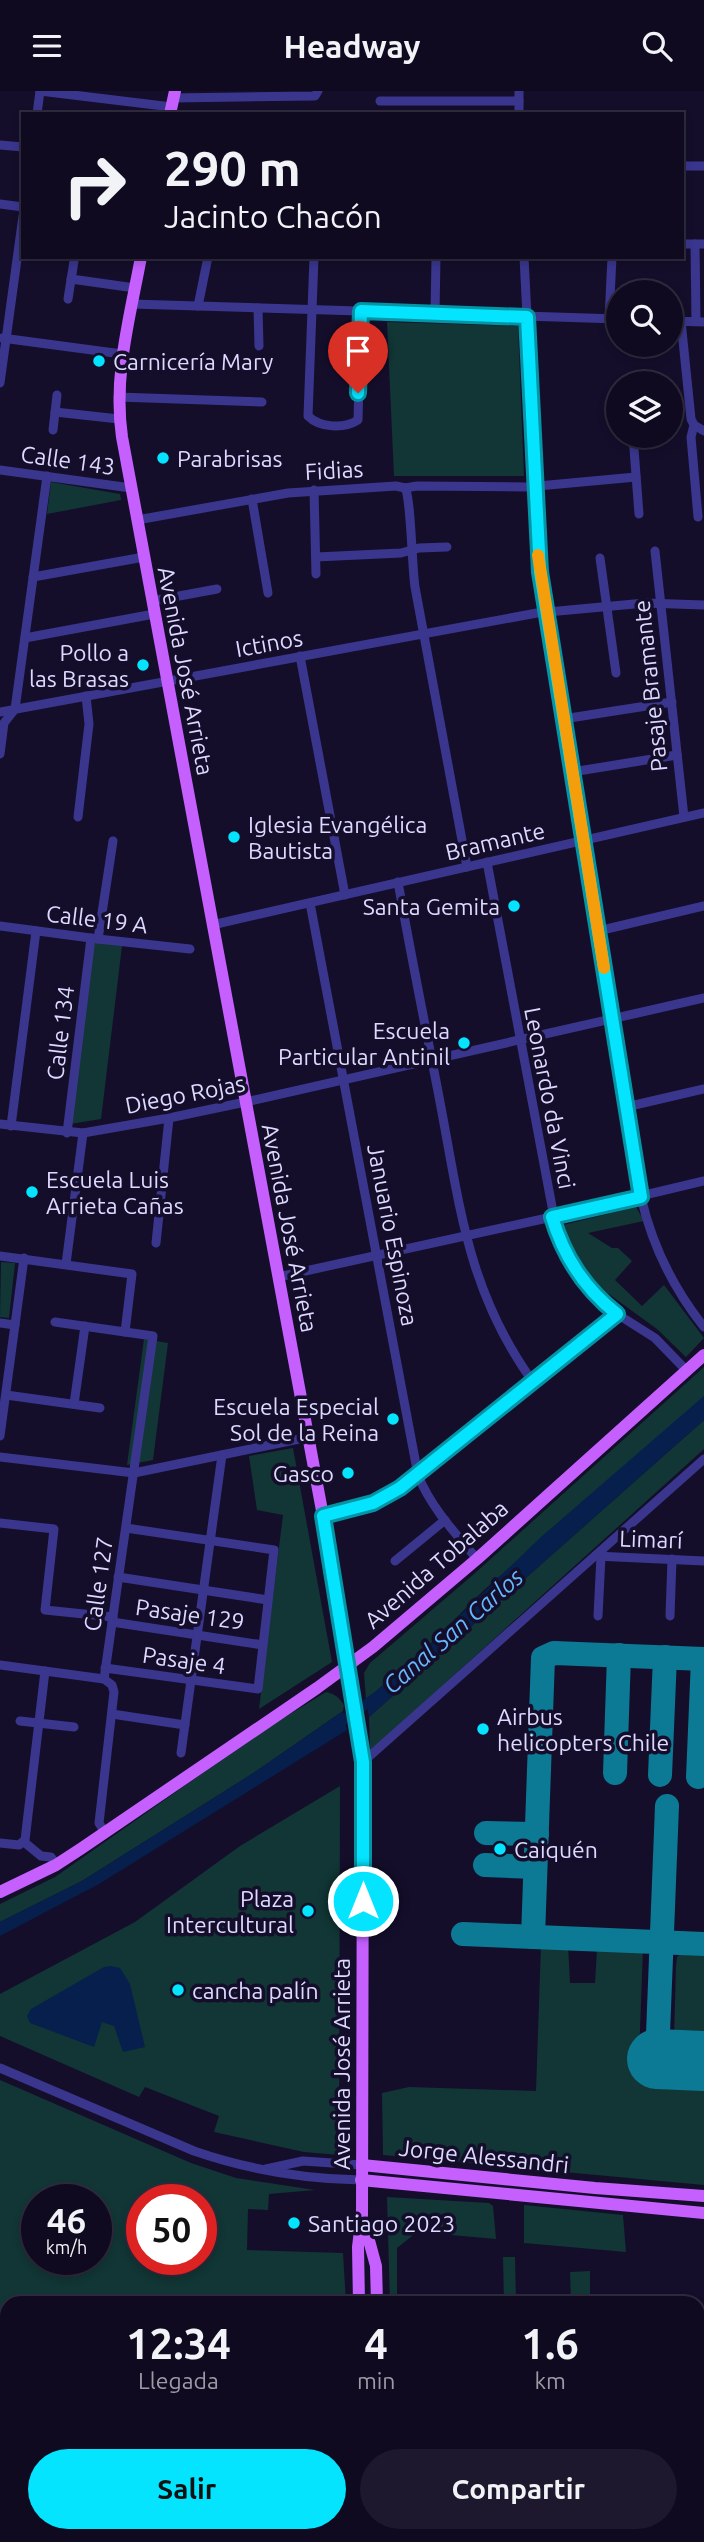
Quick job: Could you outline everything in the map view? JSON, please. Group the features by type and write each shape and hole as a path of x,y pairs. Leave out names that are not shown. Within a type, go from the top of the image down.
{"main road":[{"name":"Avenida José Arrieta","path":"141,259 122,354 119,419 309,1437 363,1762 362,2215 358,2247 359,2296"},
{"name":"Avenida Tobalaba","path":"0,1892 56,1865 348,1666 477,1559 704,1355"},
{"name":"Jorge Alessandri","path":"362,2165 704,2196"},
{"name":"Jorge Alessandri","path":"361,2180 704,2213"},
{"name":"Avenida José Arrieta","path":"362,2215 376,2266 377,2296"}],"street":[{"path":"37,112 40,91 172,102 250,94 315,96 318,91"},
{"path":"380,101 519,96"},
{"path":"0,145 21,148"},
{"path":"684,166 704,166"},
{"path":"0,204 21,207"},
{"path":"0,383 3,338 21,228"},
{"path":"700,244 700,322"},
{"path":"198,306 208,259"},
{"path":"314,259 308,416 326,426 346,425 358,419 361,311"},
{"path":"435,314 436,259"},
{"path":"524,259 538,555 641,1197 649,1229 664,1265 681,1296 704,1327"},
{"path":"612,259 613,280"},
{"path":"68,299 74,261"},
{"path":"71,279 135,288"},
{"path":"132,304 606,319"},
{"path":"258,308 259,346"},
{"path":"3,338 122,354"},
{"path":"683,341 691,419 694,425 704,431"},
{"path":"53,430 57,395"},
{"path":"118,397 262,402"},
{"path":"55,412 119,419"},
{"path":"694,425 691,437 698,517"},
{"path":"634,448 639,514"},
{"name":"Calle 143","path":"0,470 131,488"},
{"path":"0,754 4,723 15,709 47,476"},
{"name":"Fidias","path":"137,520 314,490 396,486 534,486 636,477"},
{"path":"405,488 409,496 411,551 424,634 467,867"},
{"path":"314,490 316,574"},
{"path":"252,499 268,593"},
{"path":"316,557 401,553 447,547"},
{"name":"Pasaje Bramante","path":"655,551 684,817"},
{"path":"33,577 144,557"},
{"path":"600,558 616,673"},
{"path":"25,638 217,589"},
{"name":"Ictinos","path":"0,712 546,612 634,604 704,605"},
{"path":"300,656 345,895"},
{"path":"78,817 89,724 86,696"},
{"path":"563,719 672,702"},
{"path":"572,772 677,755"},
{"name":"Bramante","path":"212,925 704,813"},
{"name":"Calle 134","path":"67,1133 94,939 113,841"},
{"name":"Leonardo da Vinci","path":"487,862 552,1217 563,1248 577,1273 593,1293 617,1314 655,1338 687,1371"},
{"path":"398,883 465,1236 490,1309 509,1347 533,1382"},
{"name":"Januario Espinoza","path":"310,902 418,1475 424,1490 445,1520 477,1559"},
{"path":"598,931 704,907"},
{"name":"Calle 19 A","path":"0,926 190,949"},
{"path":"11,1126 36,931"},
{"name":"Diego Rojas","path":"0,1124 83,1133 169,1118 704,997"},
{"path":"626,1107 704,1089"},
{"path":"156,1243 169,1118"},
{"path":"66,1264 83,1133"},
{"path":"278,1277 704,1181"},
{"path":"0,1256 132,1274 125,1332 55,1322"},
{"path":"0,1436 24,1258"},
{"path":"323,1516 383,1498 418,1475 617,1314"},
{"path":"0,1323 15,1325"},
{"path":"74,1404 85,1326"},
{"name":"Calle 127","path":"105,1833 99,1823 114,1692 112,1685 104,1679 105,1668 153,1336 125,1332"},
{"path":"6,1395 100,1408"},
{"path":"0,1457 134,1473 309,1437"},
{"path":"181,1753 222,1455"},
{"path":"363,1762 598,1556 704,1459"},
{"path":"395,1561 445,1520"},
{"name":"Pasaje 129","path":"0,1523 54,1529 46,1610 263,1644"},
{"path":"126,1528 274,1550 263,1644"},
{"path":"693,1560 704,1550"},
{"path":"598,1556 598,1616"},
{"name":"Limarí","path":"598,1556 704,1560"},
{"path":"670,1616 672,1559"},
{"path":"118,1577 268,1600"},
{"name":"Pasaje 4","path":"105,1668 258,1689 263,1644"},
{"path":"0,1665 104,1679"},
{"path":"23,1842 45,1671"},
{"path":"111,1714 185,1725"},
{"path":"20,1721 74,1727"},
{"path":"0,1843 19,1845 23,1842"},
{"path":"23,1842 41,1856 51,1857 56,1865"},
{"name":"Jorge Alessandri","path":"0,2068 194,2151 261,2171 361,2180"},
{"name":"Jorge Alessandri","path":"261,2171 303,2161 362,2165"}],"green space":[{"path":"387,322 518,326 524,476 394,476"},
{"path":"51,482 120,494 121,500 47,514"},
{"path":"93,942 122,946 101,1119 70,1124"},
{"path":"636,1207 644,1221 588,1233 612,1248 618,1248 632,1261 615,1280 642,1306 664,1285 704,1338 686,1357 657,1329 595,1284 572,1250 563,1225"},
{"path":"1,1262 15,1263 9,1318 0,1317"},
{"path":"144,1339 168,1343 153,1460 127,1465"},
{"path":"704,1367 704,1397 483,1591 429,1645 366,1700 364,1673 370,1663 474,1574"},
{"path":"704,1420 704,1449 370,1751 369,1717"},
{"path":"293,1448 332,1662 259,1709 283,1515 257,1510 249,1456"},
{"path":"326,1692 340,1700 344,1705 343,1711 255,1772 82,1881 0,1922 0,1904 55,1877 264,1730"},
{"path":"340,1786 339,2155 304,2152 214,2132 219,2116 145,2087 139,2097 0,2036 0,1994 135,1922 240,1846"},
{"path":"541,1945 568,1945 570,1983 595,1983 597,1949 643,1949 638,2083 704,2086 704,2185 383,2155 382,2093 409,2087 536,2091"},
{"path":"683,1952 704,1953 704,2045 680,2044 674,2037 676,1966 677,1957"},
{"path":"0,2080 191,2163 236,2178 315,2190 269,2194 268,2210 248,2209 247,2250 343,2253 346,2296 0,2296"},
{"path":"387,2197 489,2203 493,2206 496,2239 417,2232 397,2248 397,2296 390,2296"},
{"path":"524,2205 623,2215 626,2252 524,2243"},
{"path":"503,2257 515,2257 516,2296 504,2296"},
{"path":"590,2271 590,2296 571,2296 570,2272"}],"water":[{"path":"704,1396 704,1420 369,1717 366,1700 429,1645 541,1537"},
{"path":"343,1711 347,1730 99,1884 0,1936 0,1922 82,1881 255,1772"},
{"path":"104,1967 120,1968 130,1984 145,2047 123,2052 114,2026 102,2022 94,2047 30,2023 27,2016 31,2009"}],"waterway":[{"name":"Canal San Carlos","path":"334,1727 376,1697"}],"taxiway":[{"path":"533,1937 543,1658 554,1653 704,1659"},
{"path":"615,1773 619,1655"},
{"path":"660,1775 665,1657"},
{"path":"698,1777 703,1659"},
{"path":"657,2059 667,1806"},
{"path":"486,1833 537,1834"},
{"path":"485,1865 535,1867"},
{"path":"463,1934 704,1944"}],"runway":[{"path":"657,2059 704,2061"}],"slow traffic":[{"path":"538,555 604,968"}],"place":[{"name":"Carnicería Mary","path":"99,361"},
{"name":"Parabrisas","path":"163,458"},
{"name":"Pollo a las Brasas","path":"143,665"},
{"name":"Iglesia Evangélica Bautista","path":"234,837"},
{"name":"Santa Gemita","path":"514,906"},
{"name":"Escuela Particular Antinil","path":"464,1043"},
{"name":"Escuela Luis Arrieta Cañas","path":"32,1192"},
{"name":"Escuela Especial Sol de la Reina","path":"393,1419"},
{"name":"Gasco","path":"348,1473"},
{"name":"Airbus helicopters Chile","path":"483,1729"},
{"name":"Caiquén","path":"500,1849"},
{"name":"Plaza Intercultural","path":"308,1911"},
{"name":"cancha palín","path":"178,1990"},
{"name":"Santiago 2023","path":"294,2223"}],"route":[{"path":"358,393 361,311 527,317 540,572 641,1197 552,1217 563,1248 577,1273 593,1293 617,1314 400,1488 373,1503 323,1516 363,1762 363,1901"}]}
